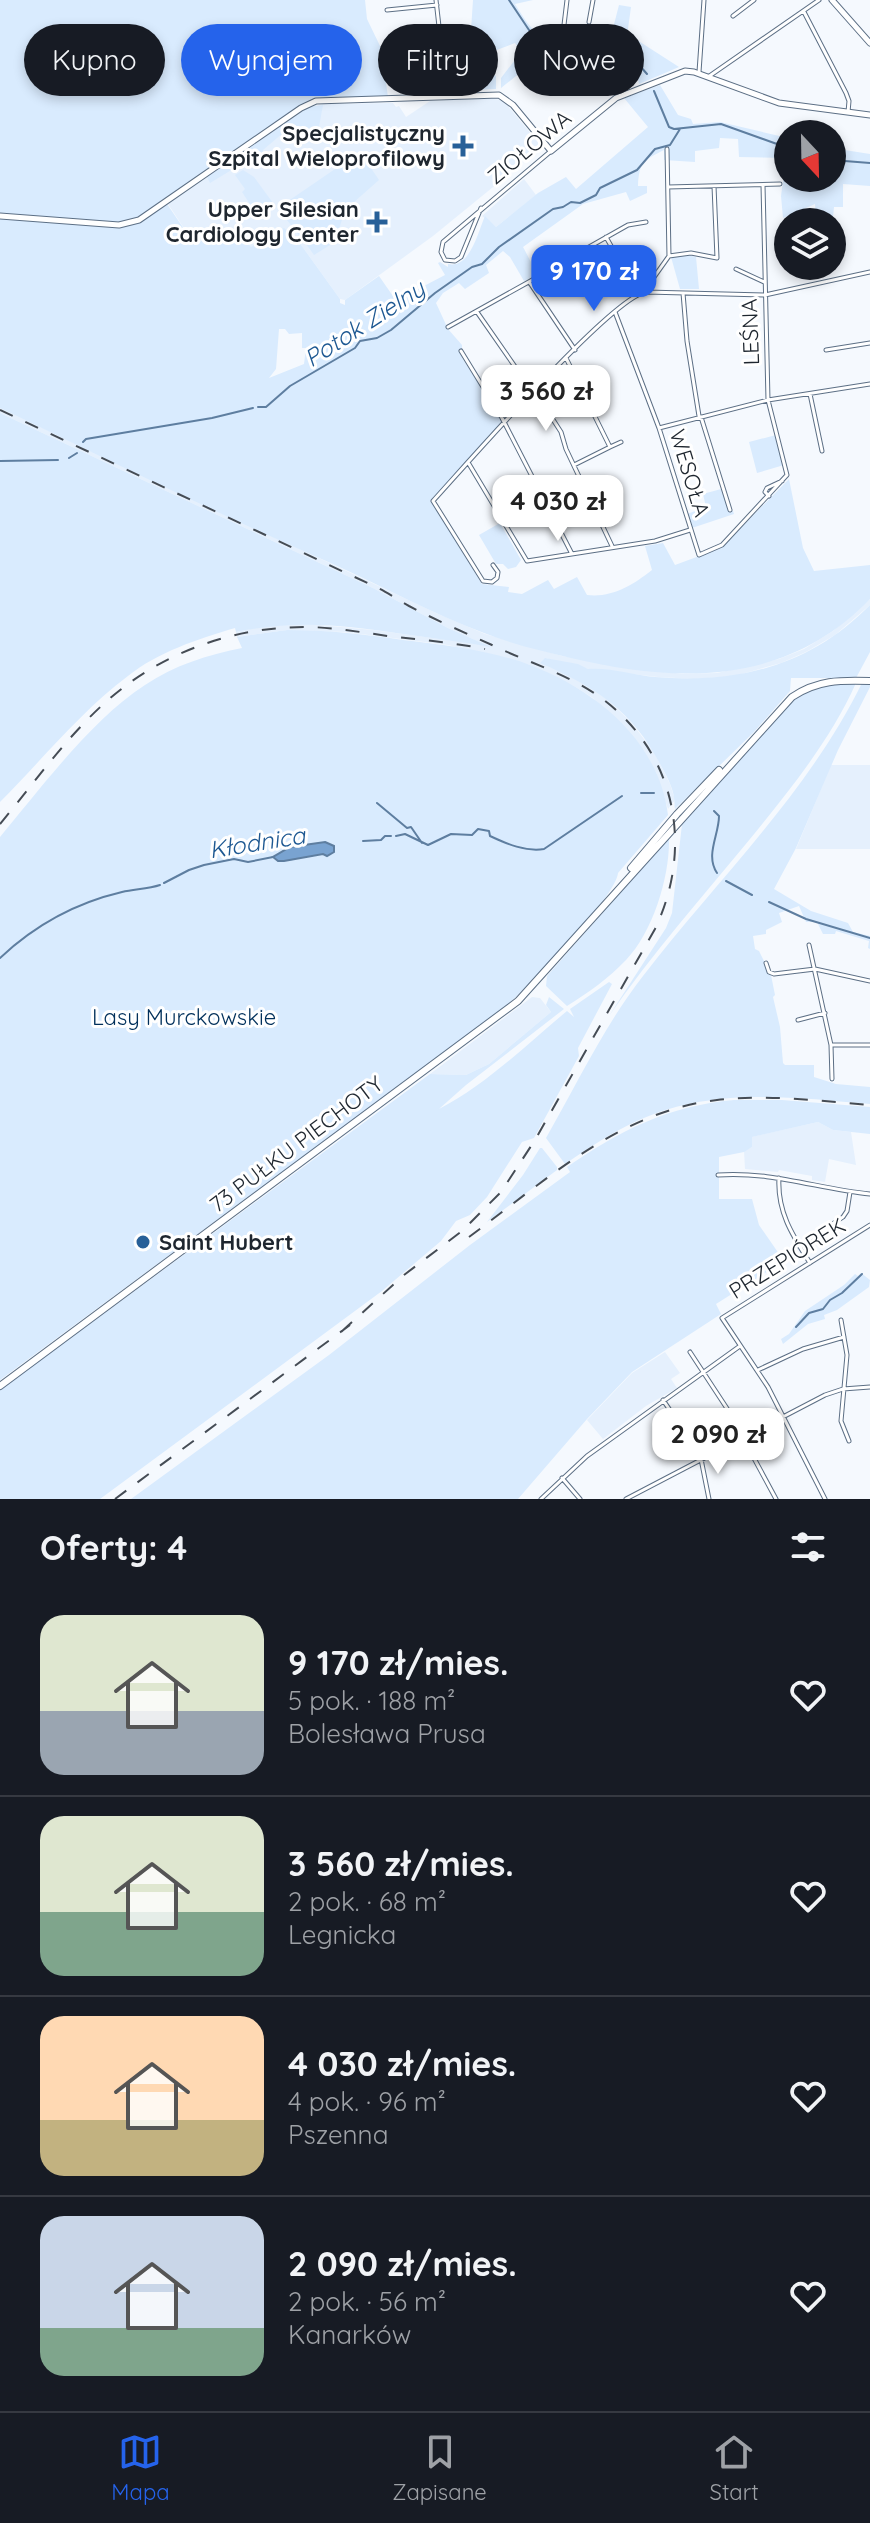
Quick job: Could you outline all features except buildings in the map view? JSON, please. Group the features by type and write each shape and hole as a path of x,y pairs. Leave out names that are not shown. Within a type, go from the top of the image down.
{"main road":[{"name":"73 PUŁKU PIECHOTY","path":"0,1386 518,1001 611,896 640,856 677,814 707,781 746,746 783,704 802,690 827,681 870,681"}],"street":[{"path":"564,24 567,0"},
{"path":"589,22 593,0"},
{"path":"699,74 704,0"},
{"path":"733,16 754,0"},
{"path":"708,77 819,0"},
{"path":"832,0 870,43"},
{"path":"387,10 436,3 447,97"},
{"path":"804,12 846,93 848,112"},
{"name":"ZIOŁOWA","path":"481,208 461,257 455,261 445,260 441,252 443,242 481,208 620,95 682,72 699,74 779,103 870,115"},
{"path":"0,216 119,225 133,223 308,103 484,95 503,97 551,151"},
{"path":"646,292 669,256 667,149"},
{"path":"668,187 774,184"},
{"name":"LEŚNA","path":"699,555 722,545 787,475 768,400 763,185"},
{"path":"669,256 691,253 717,258 714,186"},
{"path":"559,264 628,225 646,222"},
{"path":"606,237 640,293"},
{"path":"736,269 764,282"},
{"path":"493,565 498,572 497,578 492,582 483,581 433,501 533,390 615,312 640,293 646,292 765,295 870,272"},
{"path":"448,327 534,279"},
{"path":"529,282 575,350"},
{"path":"683,293 687,341 700,418 730,510"},
{"path":"477,312 561,432 612,546"},
{"name":"WESOŁA","path":"615,312 659,428 699,555"},
{"path":"826,350 870,343"},
{"path":"461,351 504,423 572,554"},
{"path":"566,358 610,447"},
{"path":"659,428 768,400 870,384"},
{"path":"810,394 822,451"},
{"path":"574,465 621,442"},
{"path":"468,462 525,560 530,562 655,541 690,530"},
{"path":"809,945 831,1045 832,1079"},
{"path":"766,963 769,972 774,974 815,969 870,981"},
{"path":"798,1020 825,1013"},
{"path":"831,1045 870,1045"},
{"path":"718,1175 780,1177 870,1194"},
{"path":"780,1177 782,1213 810,1263"},
{"path":"799,1246 843,1217 850,1192"},
{"name":"PRZEPIÓREK","path":"740,1346 722,1318 870,1225"},
{"path":"841,1320 847,1355 841,1421 849,1441"},
{"path":"757,1371 803,1349 844,1337"},
{"path":"541,1499 587,1456 740,1346 783,1416 825,1499"},
{"path":"690,1352 743,1437 776,1499"},
{"path":"626,1499 825,1395 843,1389 870,1387"},
{"path":"663,1400 701,1459 709,1499"},
{"path":"562,1478 580,1499"}],"shaded area":[{"path":"503,100 542,147 433,236 345,300 340,299 299,242 284,229 250,248 205,260 168,204 309,107 393,103 406,117 430,101"},
{"path":"524,179 536,195 496,227 482,216"},
{"path":"0,408 436,613 485,634 562,656 682,674 717,673 779,659 804,649 833,631 870,599 870,605 835,635 806,652 781,663 735,676 694,679 658,677 588,669 545,658 599,692 630,721 654,752 670,784 675,800 668,809 656,772 593,698 530,665 448,645 345,632 287,630 237,637 236,632 298,623 486,645 373,588 0,413"},
{"path":"831,765 870,765 870,849 796,849"},
{"path":"532,997 540,998 551,1012 489,1064 466,1075 430,1074"},
{"path":"818,1122 833,1130 851,1132 856,1165 829,1159 825,1182 812,1180 812,1176 779,1170 745,1169 744,1151 752,1147 751,1137"},
{"path":"665,1352 680,1373 671,1379 677,1388 646,1406 603,1439 587,1420 632,1373"}],"green space":[{"path":"0,0 365,0 367,19 378,42 378,96 388,97 316,99 308,102 165,201 195,245 220,229 227,239 238,232 251,247 284,228 299,242 340,303 345,305 345,300 379,276 395,299 401,298 445,275 438,263 448,267 448,264 462,261 472,248 485,216 496,227 538,193 566,177 576,189 648,127 624,98 644,96 644,91 660,85 678,115 691,119 693,124 720,122 774,135 774,158 739,157 738,139 720,138 719,148 695,151 695,162 664,160 664,150 647,159 641,167 638,186 647,186 647,193 630,201 626,192 583,204 523,247 531,262 533,277 524,281 503,251 486,265 489,273 465,289 459,283 443,293 436,303 448,329 462,345 462,358 501,418 501,425 431,500 482,584 509,587 508,592 522,594 548,580 554,589 577,577 587,595 596,595 630,585 652,570 645,546 663,543 675,565 721,548 789,479 803,548 814,571 870,565 870,599 838,627 804,648 768,662 730,670 652,672 612,666 527,647 465,626 0,408","holes":["279,329 285,329 289,334 302,333 302,348 306,348 304,364 269,378 276,369"]},
{"path":"473,0 533,0 515,4 529,24 514,24 514,43 498,50 498,24 471,24"},
{"path":"619,5 631,7 629,24 614,24"},
{"path":"644,44 679,67 644,82"},
{"path":"514,61 514,78 501,88 501,78"},
{"path":"323,105 319,127 301,131 290,127 263,150 263,159 248,160 210,183 207,177 309,107"},
{"path":"846,150 870,154 870,186 846,184"},
{"path":"360,152 379,180 345,210 335,242 314,255 278,208"},
{"path":"243,170 254,177 273,203 257,215 235,175"},
{"path":"782,192 843,192 843,207 815,208 815,204 806,208 782,208"},
{"path":"671,257 696,257 699,289 680,289"},
{"path":"0,413 373,588 491,647 323,625 236,632 235,628 221,632 165,653 128,676 77,721 0,802"},
{"path":"776,435 784,465 757,473 749,442"},
{"path":"721,489 729,511 734,514 692,528 687,514 706,507 703,494"},
{"path":"500,523 521,560 516,567 508,569 503,564 496,564 479,535"},
{"path":"870,605 870,652 856,678 791,678 790,691 754,732 675,809 672,789 664,772 649,745 624,714 578,681 540,663 545,658 588,669 655,677 715,677 744,673 771,666 823,643"},
{"name":"Lasy Murckowskie","path":"287,630 359,634 467,649 499,655 555,676 600,704 638,742 662,788 668,815 618,873 603,901 587,921 505,1007 0,1380 0,837 87,735 125,699 168,672 242,648 237,637"},
{"path":"856,683 834,725 794,784 660,948 609,1016 666,928 672,913 682,824 794,699 824,687"},
{"path":"862,683 870,684 870,687 774,889 811,911 848,923 853,932 870,936 870,949 869,941 836,931 835,934 823,934 817,922 806,922 799,906 779,913 782,922 766,930 766,934 753,936 755,949 771,975 783,1063 814,1065 814,1077 836,1084 870,1087 870,1104 782,1097 695,1103 639,1120 565,1164 546,1138 616,1015 671,940 788,799 840,723"},
{"path":"669,838 669,853 658,903 636,948 598,985 567,1006 546,986 547,976"},
{"path":"609,982 612,984 578,1048 579,1056 534,1138 522,1142 487,1197 470,1215 456,1221 441,1241 382,1291 100,1499 0,1499 0,1390 430,1074 466,1075 489,1064 551,1012 546,1005 549,997 564,1009 439,1109 490,1076 567,1011 574,1017 570,1009"},
{"path":"734,1100 782,1100 870,1107 870,1134 833,1130 818,1122 752,1137 752,1147 744,1152 719,1157 719,1199 752,1199 759,1225 784,1261 716,1304 721,1314 632,1372 518,1499 131,1499 329,1355 570,1172 567,1167 646,1122 688,1108"},
{"path":"540,1148 557,1170 487,1222 523,1175"},
{"path":"861,1273 870,1280 869,1287 837,1310 824,1315 825,1319 808,1324 783,1344 781,1339 789,1334 805,1311 855,1274 858,1276"}],"water":[{"path":"325,842 334,846 334,852 327,856 323,854 284,861 273,857 290,847"}],"waterway":[{"path":"509,0 529,30 539,38 587,52 607,50 621,55 636,54 647,74"},
{"path":"654,91 669,127 721,124 774,143"},
{"name":"Potok Zielny","path":"258,407 266,407 290,386 355,348 360,341 377,338 391,330 435,293 472,267 482,264 499,247 553,209 571,202 580,203 596,195 600,188 637,170 655,149 670,145 680,129"},
{"path":"846,161 870,163"},
{"name":"Potok Zielny","path":"83,442 253,408"},
{"name":"Potok Zielny","path":"69,458 77,453"},
{"name":"Potok Zielny","path":"0,461 58,460"},
{"name":"Kłodnica","path":"641,793 654,793"},
{"name":"Kłodnica","path":"396,836 405,834 428,845 451,834 472,835 478,829 489,831 490,836 517,847 544,849 622,796"},
{"path":"377,803 407,828 411,827 422,843"},
{"name":"Kłodnica","path":"714,811 719,816 712,852 717,873"},
{"name":"Kłodnica","path":"363,841 391,836"},
{"name":"Kłodnica","path":"164,883 204,865 234,859 248,862 273,857"},
{"name":"Kłodnica","path":"726,881 752,895"},
{"name":"Kłodnica","path":"0,958 27,935 72,909 122,892 160,885"},
{"name":"Kłodnica","path":"769,902 806,919 870,938"},
{"path":"796,1327 809,1313 823,1309 862,1274"}],"railway":[{"path":"0,410 378,588 440,621 585,687 624,717 645,743 660,771 670,801 675,832 674,865 655,929 535,1140 501,1192 462,1231 404,1275 341,1332"},
{"path":"0,824 65,744 108,700 153,668 202,645 255,631 310,627 485,649"},
{"path":"469,1237 585,1152 648,1118 717,1100 794,1099 870,1105"},
{"path":"115,1499 350,1325"}],"place":[{"name":"Specjalistyczny Szpital Wieloprofilowy","path":"463,146"},
{"name":"Upper Silesian Cardiology Center","path":"377,222"},
{"name":"Saint Hubert","path":"143,1242"}]}
